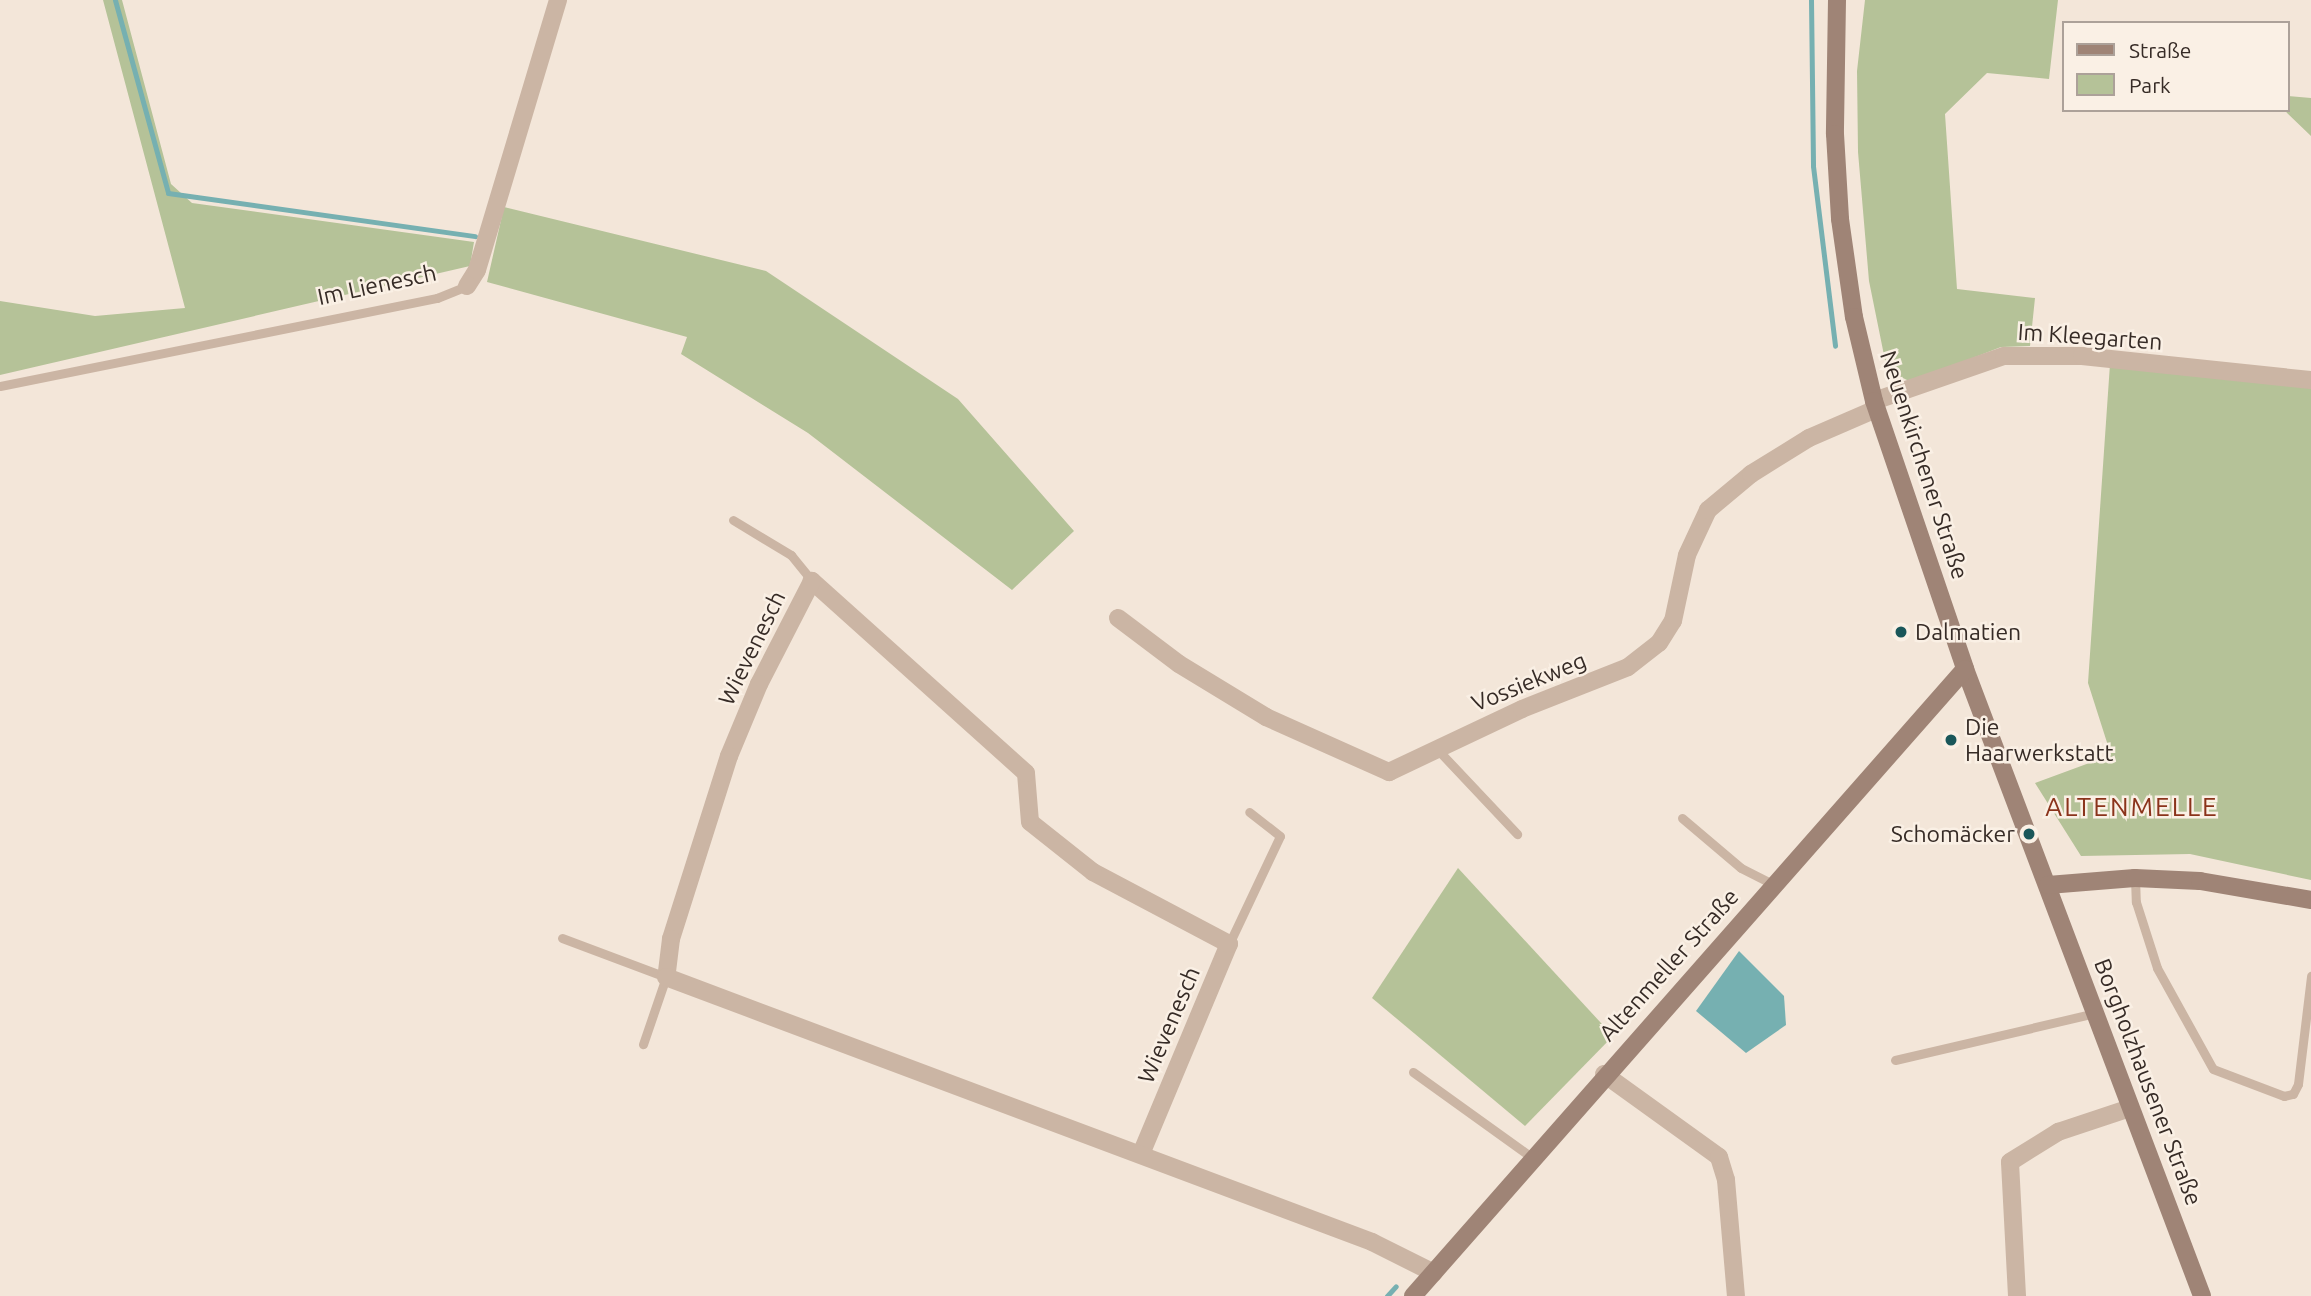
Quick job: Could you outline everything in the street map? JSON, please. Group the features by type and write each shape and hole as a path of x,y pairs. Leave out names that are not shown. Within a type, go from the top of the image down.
{"main road":[{"name":"Neuenkirchener Straße","path":"1837,0 1835,134 1840,219 1854,317 1875,405 1965,669 2047,894"},
{"name":"Altenmeller Straße","path":"1413,1296 1534,1159 1604,1074 1965,669"},
{"path":"2047,894 2135,878 2200,881 2311,900"},
{"name":"Borgholzhausener Straße","path":"2047,894 2062,940 2095,1013 2202,1296"}],"street":[{"name":"Im Lienesch","path":"467,286 477,270 558,0"},
{"name":"Im Kleegarten","path":"1875,405 2014,355 2082,356 2311,380"},
{"name":"Vossiekweg","path":"1118,618 1179,664 1266,716 1389,772 1436,749 1628,667 1659,643 1673,621 1687,555 1707,510 1751,474 1809,438 1875,405"},
{"name":"Wievenesch","path":"666,977 671,939 729,756 759,684 812,581 1026,773 1030,822 1093,872 1229,944 1141,1154"},
{"path":"666,977 1383,1247 1434,1273"},
{"path":"1604,1074 1719,1157 1726,1180 1736,1296"},
{"path":"2017,1296 2010,1162 2058,1132 2130,1108"}],"lane":[{"name":"Im Lienesch","path":"0,386 437,298 467,286"},
{"path":"733,520 791,555 812,581"},
{"path":"1436,749 1517,834"},
{"path":"1229,944 1280,836 1249,812"},
{"path":"1682,818 1741,868 1773,884"},
{"path":"2135,878 2136,902 2157,968 2213,1069 2284,1096 2293,1094 2298,1084 2311,976"},
{"path":"562,938 666,977 643,1044"},
{"path":"1895,1060 2095,1013"},
{"path":"1413,1072 1534,1159"}],"green space":[{"path":"103,0 122,0 171,184 192,203 474,242 470,266 0,375 0,301 95,316 185,308"},
{"path":"1865,0 2058,0 2049,79 1987,73 1945,114 1957,289 2035,298 2030,346 2001,347 1911,382 1887,370 1869,281 1858,152 1857,71"},
{"path":"2290,96 2311,98 2311,136 2286,112 2290,112"},
{"path":"504,207 766,271 958,399 1074,531 1012,590 808,433 681,354 687,337 487,282"},
{"path":"2110,364 2311,387 2311,880 2190,854 2081,856 2035,783 2111,755 2088,683"},
{"path":"1458,868 1613,1036 1525,1126 1372,998"}],"water":[{"path":"1739,951 1784,996 1786,1025 1746,1053 1696,1011"}],"waterway":[{"path":"115,0 168,193 475,236"},
{"path":"1811,0 1813,166 1835,346"},
{"path":"1387,1296 1396,1286"}],"place":[{"name":"Dalmatien","path":"1901,632"},
{"name":"Die Haarwerkstatt","path":"1951,740"},
{"name":"Schomäcker","path":"2029,834"}],"district":[{"name":"ALTENMELLE","path":"2132,807"}]}
